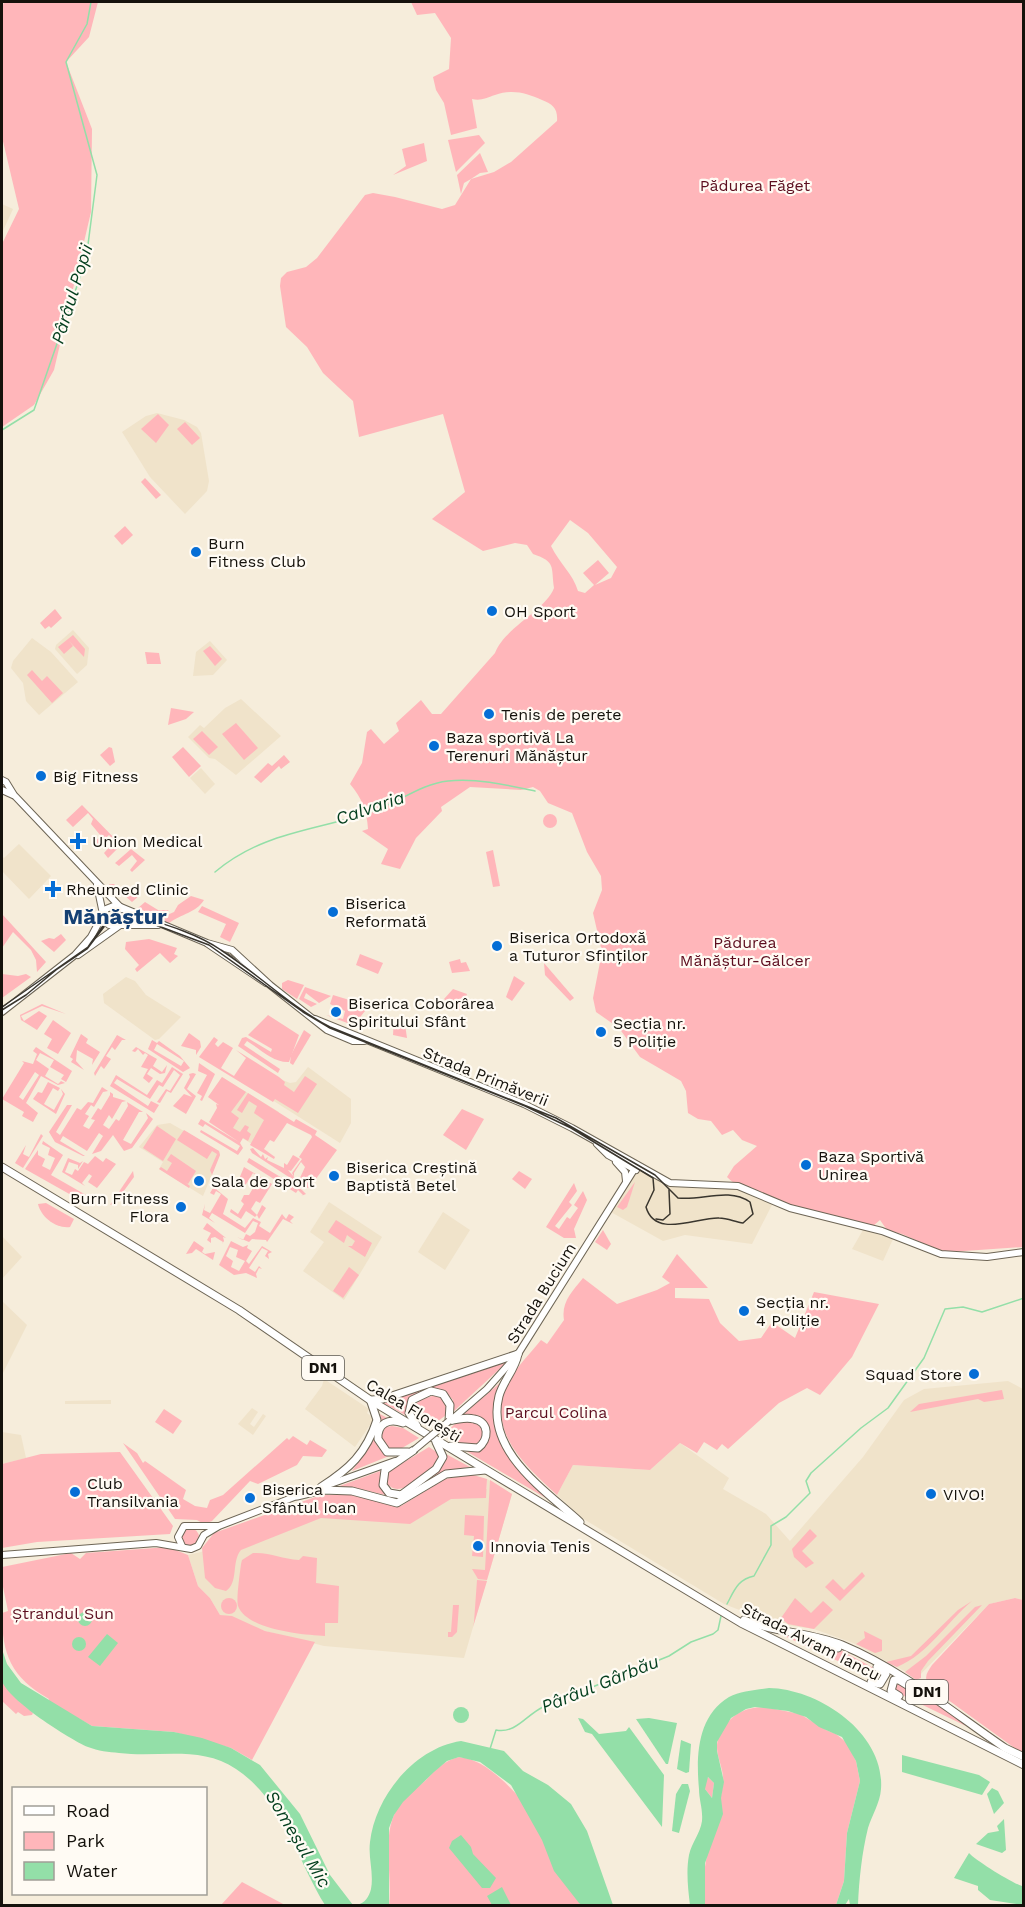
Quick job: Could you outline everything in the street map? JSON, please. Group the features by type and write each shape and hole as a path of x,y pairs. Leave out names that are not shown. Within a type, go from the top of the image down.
{"main road":[{"path":"3,784 120,906 126,916 119,926 86,951 75,956 3,1008"},
{"path":"96,882 107,924 119,926"},
{"path":"75,956 110,906 120,906"},
{"name":"Strada Primăverii","path":"120,906 207,943 270,985 329,1031 353,1041 364,1041 524,1104 595,1141 639,1169"},
{"name":"Strada Primăverii","path":"119,926 162,925"},
{"name":"Strada Primăverii","path":"595,1141 612,1157 639,1169"},
{"path":"612,1157 626,1172 624,1187"},
{"name":"Calea Florești","path":"2,1167 239,1310 370,1400 723,1611"},
{"path":"639,1169 674,1184 738,1186 789,1208 882,1231 940,1254 987,1257 1023,1252"},
{"name":"Strada Bucium","path":"219,1526 388,1464 414,1450 487,1389 518,1354 624,1187 639,1169"},
{"path":"321,1487 348,1470 358,1459 377,1420 370,1400 383,1399 492,1365 518,1354"},
{"path":"518,1354 516,1363 502,1387 498,1403 497,1421 503,1442 522,1468 590,1532"},
{"path":"421,1430 410,1416 409,1409 412,1400 421,1393 435,1391 445,1395 450,1405 449,1421 463,1418 478,1420 486,1428 486,1438 474,1449 441,1442"},
{"path":"414,1450 394,1454 387,1452 379,1444 378,1432 384,1424 393,1420 421,1430"},
{"path":"414,1450 385,1470 383,1485 389,1493 396,1496 405,1492 440,1465 442,1450 430,1435"},
{"path":"297,1496 322,1490 352,1491 397,1503 446,1474 487,1470"},
{"path":"156,1543 178,1534 184,1526 219,1526"},
{"path":"195,1526 202,1537"},
{"path":"2,1555 156,1543 195,1548 202,1537 219,1526"},
{"path":"178,1534 182,1546"},
{"name":"Strada Avram Iancu","path":"723,1611 760,1625 823,1638 856,1652 898,1674 1005,1748 1023,1757"},
{"name":"Strada Avram Iancu","path":"723,1611 749,1627 1023,1764"},
{"path":"798,1633 816,1642 853,1654 886,1674 884,1682 876,1684 849,1676"},
{"path":"960,1715 899,1680 891,1683 891,1690 894,1693 946,1719 964,1733"}],"shaded area":[{"path":"2,204 13,209 2,233"},
{"path":"157,413 184,420 197,427 201,433 209,481 207,491 185,514 150,477 122,432 146,416"},
{"path":"73,630 89,648 87,665 77,674 55,649 56,645"},
{"path":"32,638 51,652 78,682 39,715 26,701 23,683 11,668 13,661"},
{"path":"210,641 227,660 213,675 193,676 196,652"},
{"path":"241,699 281,736 236,775 215,759 209,758 188,737 200,725 204,728 225,708"},
{"path":"201,768 215,784 205,794 190,778"},
{"path":"19,844 51,876 29,899 2,871 2,856 4,858"},
{"path":"126,977 135,981 146,995 181,1017 159,1039 155,1040 104,1003 103,994"},
{"path":"308,1067 351,1099 351,1123 340,1143 269,1098 280,1079 290,1083 296,1082"},
{"path":"222,1077 279,1112 257,1147 213,1120 222,1105 209,1096"},
{"path":"170,1123 219,1151 220,1155 203,1196 159,1169 163,1162 139,1147 157,1125"},
{"path":"640,1171 645,1171 667,1182 735,1186 774,1201 752,1244 685,1235 663,1241 609,1211 630,1180"},
{"path":"329,1202 382,1237 344,1300 303,1271 324,1242 310,1232"},
{"path":"443,1212 470,1230 445,1270 418,1252"},
{"path":"863,1230 893,1239 883,1261 852,1249"},
{"path":"2,1236 22,1257 2,1279"},
{"path":"2,1301 27,1325 2,1375"},
{"path":"324,1379 369,1409 367,1413 374,1419 355,1447 305,1409 322,1386"},
{"path":"1008,1381 1023,1389 1023,1600 1015,1598 989,1604 917,1678 853,1643 814,1629 773,1623 724,1604 582,1518 557,1495 573,1465 650,1470 680,1443 729,1478 723,1489 766,1514 790,1541 863,1457 904,1400 924,1389"},
{"path":"111,1400 111,1404 65,1404 65,1401"},
{"path":"252,1408 258,1412 250,1424 254,1427 263,1414 266,1416 253,1435 238,1424"},
{"path":"2,1432 21,1435 26,1458 2,1464"},
{"path":"487,1479 512,1494 464,1658 324,1646 265,1631 220,1615 210,1598 198,1586 188,1555 201,1552 294,1514 402,1516 441,1491 487,1489"}],"green space":[{"path":"4,2 98,2 89,37 66,62 92,129 91,212 54,370 34,405 2,427 2,244 19,209 2,137 2,8"},
{"path":"411,2 1023,2 1023,1247 950,1252 938,1250 887,1230 880,1220 873,1226 774,1202 739,1186 727,1177 734,1166 757,1146 742,1140 733,1130 722,1135 711,1121 698,1119 688,1113 686,1091 681,1081 640,1057 619,1028 596,1012 593,998 602,952 593,913 602,890 601,876 587,852 572,813 548,803 540,791 533,787 521,790 470,787 441,807 442,811 416,838 400,869 381,864 388,849 362,831 368,829 365,811 358,794 350,784 362,763 367,732 371,729 384,744 399,731 396,723 421,700 432,714 441,714 495,653 507,635 542,604 554,588 549,562 533,554 527,545 515,543 483,551 432,519 465,492 443,414 359,437 353,401 323,373 307,347 286,327 280,286 281,278 287,272 306,267 317,258 365,195 373,193 395,197 442,209 455,205 471,179 494,172 511,162 557,121 556,110 549,103 525,94 508,92 472,99 477,128 451,135 444,103 436,90 433,77 449,69 451,38 435,13 417,15","holes":["570,520 588,533 617,567 611,578 595,585 609,573 598,560 583,573 594,585 585,593 578,591 573,579 551,546"]},
{"path":"479,135 485,143 456,172 448,140"},
{"path":"424,143 427,161 393,175 406,166 402,149"},
{"path":"480,153 488,172 480,173 464,183 461,194 457,175"},
{"path":"158,414 169,425 156,443 141,429"},
{"path":"185,422 200,438 192,445 177,429"},
{"path":"145,478 161,495 156,499 141,482"},
{"path":"125,526 133,535 122,545 114,536"},
{"path":"55,609 62,618 51,628 49,626 45,629 40,623"},
{"path":"73,635 85,649 84,657 69,641 73,646 64,654 58,647"},
{"path":"210,646 222,659 215,666 203,651"},
{"path":"145,652 159,653 161,664 147,664"},
{"path":"32,670 42,681 47,676 63,693 52,703 27,675"},
{"path":"171,708 194,712 186,719 168,725"},
{"path":"236,723 258,748 244,760 222,734"},
{"path":"202,731 218,747 209,755 193,739"},
{"path":"109,747 112,748 115,762 110,766 100,755"},
{"path":"183,747 201,766 189,777 172,757"},
{"path":"284,755 290,762 281,769 279,766 261,783 254,777 268,763 272,766"},
{"path":"82,805 118,842 118,848 108,858 104,853 115,841 109,835 95,848 92,844 101,836 91,824 93,819 88,813 73,827 66,820"},
{"path":"550,814 555,816 557,821 555,826 550,828 545,826 543,821 545,816"},
{"path":"131,849 145,860 132,872 130,870 137,861 132,855 119,866 115,863"},
{"path":"493,850 500,886 493,887 486,852"},
{"path":"109,884 114,884 124,895 139,896 132,902 125,896 119,896"},
{"path":"191,896 204,900 193,911 169,923 158,919 174,912 178,905"},
{"path":"145,902 158,910 169,910 157,917 138,908"},
{"path":"202,906 239,923 230,942 220,937 226,924 198,912"},
{"path":"2,914 46,962 37,972 36,960 31,950 13,932 2,948"},
{"path":"61,934 66,940 54,952 41,941 54,939"},
{"path":"149,939 177,948 174,954 178,956 170,963 160,953 137,972 135,969 139,965 125,949 126,942"},
{"path":"360,954 383,963 378,974 356,965"},
{"path":"460,959 461,963 466,962 470,971 452,973 449,962"},
{"path":"544,963 574,998 570,1001 545,975"},
{"path":"2,974 18,976 26,974 31,977 2,998"},
{"path":"514,976 525,983 512,1001 506,997"},
{"path":"288,980 304,985 297,999 282,989 282,983"},
{"path":"305,987 331,996 319,1003 306,993 304,998 317,1004 311,1007 299,999"},
{"path":"453,989 467,994 460,1010 444,999"},
{"path":"333,995 369,1006 361,1016 358,1027 326,1015 343,1019 345,1011 330,1004"},
{"path":"42,1004 66,1014 42,1006 21,1016 24,1021 39,1011 47,1016 37,1030 21,1020 20,1015"},
{"path":"268,1015 299,1035 289,1062 273,1058 247,1041 244,1045 280,1069 278,1073 238,1046 242,1038 246,1037 271,1052 272,1049 248,1035"},
{"path":"394,1018 404,1018 407,1038 393,1035"},
{"path":"53,1020 71,1033 58,1054 47,1048 52,1039 44,1034"},
{"path":"304,1030 311,1035 293,1065 290,1063 291,1055"},
{"path":"189,1033 200,1041 201,1047 196,1055 196,1050 181,1046"},
{"path":"81,1034 88,1039 86,1043 100,1052 92,1065 93,1059 77,1050 76,1061 84,1070 71,1062 73,1059 70,1057"},
{"path":"117,1035 126,1040 122,1040 115,1050 112,1047 106,1056 111,1059 104,1069 101,1066 95,1076 94,1073"},
{"path":"214,1037 218,1040 215,1044 218,1047 223,1042 233,1048 221,1068 234,1076 246,1058 236,1050 279,1077 285,1082 284,1085 294,1092 305,1076 317,1084 298,1113 275,1099 273,1102 199,1057"},
{"path":"152,1040 157,1043 159,1041 180,1056 190,1068 183,1072 148,1049","holes":["157,1044 184,1061 181,1066 154,1050"]},
{"path":"36,1047 72,1071 66,1082 61,1079 64,1075 50,1067 54,1060 40,1053 36,1060 49,1069 45,1076 58,1084 61,1081 65,1083 58,1085 41,1076 26,1103 38,1113 33,1122 22,1116 24,1112 2,1099 24,1063 22,1061 33,1064 37,1054 33,1051","holes":["35,1072 39,1075 23,1100 19,1097"]},
{"path":"136,1047 157,1059 153,1066 162,1072 167,1065 165,1073 160,1074 151,1068 147,1074 153,1078 149,1083 143,1078 148,1069 141,1067 148,1055 145,1053 143,1055 138,1049 135,1052 132,1051"},
{"path":"199,1063 215,1074 202,1101 200,1100 202,1096 197,1093 207,1075 198,1071"},
{"path":"172,1067 183,1074 171,1093 167,1091 160,1103 157,1102 166,1089 170,1091 180,1075 174,1070 163,1087 159,1085 150,1099 117,1079 114,1083 148,1106 151,1101 159,1105 154,1113 110,1086 116,1075 147,1095 157,1080 162,1083"},
{"path":"189,1074 196,1074 187,1089 196,1096 186,1114 173,1106 184,1094 192,1097 184,1088 190,1077"},
{"path":"222,1077 246,1092 231,1112 239,1118 233,1128 240,1132 245,1125 249,1127 247,1131 251,1134 248,1141 243,1138 240,1143 243,1148 238,1155 200,1132 201,1130 237,1151 240,1146 205,1124 203,1127 198,1124 201,1119 239,1142 209,1122 217,1108 216,1104 219,1105 208,1097"},
{"path":"48,1082 60,1088 58,1091 53,1088 44,1104 54,1110 63,1094 61,1089 65,1094 56,1114 33,1099 38,1092 42,1093"},
{"path":"102,1087 108,1091 103,1092 94,1107 91,1105 85,1114 89,1116 83,1126 89,1129 95,1120 91,1119 98,1108 101,1110 110,1092 113,1097 126,1101 122,1102 112,1119 109,1115 103,1125 109,1129 116,1119 119,1121 128,1106 127,1102 143,1112 139,1112 123,1140 131,1144 148,1118 146,1113 153,1119 132,1148 124,1151 113,1135 101,1151 92,1154 103,1136 99,1133 87,1151 63,1136 60,1141 85,1156 55,1142 49,1132 67,1105 72,1105 56,1132 60,1135 77,1108 81,1110 88,1102 93,1103"},
{"path":"248,1093 294,1122 296,1119 317,1131 315,1135 337,1150 310,1187 307,1188 299,1180 305,1167 301,1162 294,1177 292,1173 302,1159 299,1157 312,1137 311,1135 287,1123 274,1142 270,1140 264,1149 275,1157 274,1159 250,1145 264,1120 254,1113 257,1106 249,1101 242,1113 237,1110"},
{"path":"462,1109 484,1119 466,1150 443,1135"},
{"path":"157,1126 176,1139 163,1161 143,1148"},
{"path":"184,1130 219,1151 220,1155 212,1175 210,1170 217,1154 212,1151 207,1159 177,1140"},
{"path":"41,1134 43,1136 23,1168 15,1163 26,1145 23,1154 29,1157"},
{"path":"43,1141 63,1155 51,1175 86,1195 80,1200 25,1169 38,1150 38,1155 45,1159 42,1166 50,1170 55,1158 48,1155 50,1148 42,1144"},
{"path":"253,1148 261,1157 263,1154 265,1159 268,1157 267,1160 284,1168 284,1163 287,1165 293,1155 300,1159 291,1171 288,1170 301,1185 252,1153 250,1149"},
{"path":"171,1154 196,1171 188,1184 185,1182 190,1186 189,1188 159,1169 161,1167 167,1171 172,1163 167,1160"},
{"path":"95,1156 103,1162 106,1158 116,1164 97,1188 88,1182 92,1176 89,1174 82,1183 85,1186 62,1172 68,1158 80,1163 83,1161 78,1169 78,1165 69,1162 65,1172 72,1175 75,1169 78,1171 84,1162 88,1164"},
{"path":"249,1158 306,1194 301,1196 303,1195 298,1190 296,1193 247,1162"},
{"path":"244,1167 272,1184 260,1203 256,1201 251,1209 257,1215 255,1217 246,1211 241,1219 230,1212 231,1209 238,1214 244,1204 241,1201 244,1195 249,1195 259,1178 253,1173 243,1189 237,1184"},
{"path":"133,1171 134,1177 115,1203 110,1205"},
{"path":"519,1171 532,1179 525,1189 512,1179"},
{"path":"635,1182 627,1207 623,1210 617,1207"},
{"path":"574,1183 577,1191 569,1202 572,1205 555,1226 559,1229 567,1217 570,1219 578,1208 574,1205 583,1191 587,1200 574,1229 576,1238 564,1238 546,1227"},
{"path":"217,1187 217,1190 228,1199 223,1214 245,1228 253,1218 261,1222 259,1226 270,1233 282,1214 286,1219 289,1214 294,1217 290,1221 293,1224 283,1219 267,1242 266,1240 252,1239 249,1242 243,1240 246,1234 250,1236 255,1232 258,1223 253,1221 245,1233 212,1213 209,1218 215,1223 202,1215 205,1204 204,1210 210,1213 221,1194 216,1191 214,1195 210,1193 213,1188"},
{"path":"46,1203 74,1219 70,1227 60,1226 46,1218 38,1204"},
{"path":"262,1205 266,1208 259,1219 257,1215"},
{"path":"336,1220 372,1243 365,1257 348,1246 352,1246 355,1241 347,1235 344,1243 328,1232"},
{"path":"207,1223 226,1238 223,1237 224,1241 222,1244 223,1242 215,1237 211,1238 211,1243 207,1240 211,1233 203,1229"},
{"path":"603,1230 611,1244 607,1250 595,1242"},
{"path":"194,1241 204,1248 202,1252 205,1254 215,1252 213,1260 196,1249 186,1254"},
{"path":"231,1241 243,1247 248,1245 247,1248 252,1251 246,1261 249,1264 262,1246 272,1252 268,1254 269,1259 265,1256 268,1251 262,1248 249,1268 255,1272 259,1266 262,1269 259,1268 257,1278 246,1273 234,1275 219,1265","holes":["230,1247 238,1250 236,1257 245,1261 239,1271 231,1267 233,1261 226,1256"]},
{"name":"Parcul Colina","path":"677,1254 708,1288 675,1288 675,1298 709,1299 720,1323 739,1341 761,1338 772,1322 795,1338 814,1292 879,1304 852,1357 820,1395 807,1388 779,1403 728,1449 722,1444 717,1450 704,1442 697,1453 680,1443 650,1470 573,1465 557,1495 522,1460 505,1433 502,1402 507,1385 518,1367 541,1340 547,1344 564,1320 564,1308 568,1298 583,1278 617,1304 670,1283 662,1277"},
{"path":"349,1267 359,1275 343,1298 333,1291"},
{"path":"507,1362 453,1412 453,1400 445,1391 430,1392 412,1400 408,1403 407,1416 383,1403"},
{"path":"501,1382 496,1401 496,1419 502,1436 522,1466 561,1507 466,1451 480,1450 487,1443 490,1431 484,1419 464,1414"},
{"path":"1002,1390 1004,1399 984,1402 978,1399 910,1412 919,1404"},
{"path":"432,1396 439,1396 447,1403 446,1415 429,1428 412,1414 419,1402"},
{"path":"164,1409 182,1421 173,1434 155,1422"},
{"path":"380,1414 391,1420 386,1422 380,1433 378,1447 394,1454 352,1471 375,1436"},
{"path":"467,1420 475,1421 483,1429 482,1440 477,1444 462,1445 443,1435 456,1423"},
{"path":"386,1427 403,1428 419,1438 397,1451 390,1449 383,1444 381,1434"},
{"path":"293,1436 307,1445 310,1440 327,1450 322,1457 303,1456 297,1465 258,1484 250,1481 212,1521 204,1524 197,1520 175,1519 123,1443 137,1453 143,1463 145,1461 186,1490 183,1499 195,1506 207,1508 210,1500 223,1495 287,1438 289,1440"},
{"path":"429,1447 438,1453 439,1463 420,1479 398,1489 386,1482 388,1472"},
{"name":"Club Transilvania","path":"120,1452 173,1526 170,1534 37,1542 2,1548 2,1464 41,1454"},
{"path":"446,1454 470,1467 439,1476 408,1495 398,1498 356,1488 337,1487 383,1470 381,1483 394,1496 438,1471"},
{"path":"470,1474 487,1479 486,1498 451,1499 410,1524 321,1518 241,1550 236,1560 234,1577 226,1591 215,1588 205,1578 202,1548 214,1533 321,1495 353,1495 401,1506 445,1479"},
{"path":"490,1480 512,1494 487,1580 478,1579 472,1569 485,1570"},
{"name":"Innovia Tenis","path":"465,1515 484,1516 483,1557 472,1556 474,1536 464,1535"},
{"path":"190,1528 196,1531 199,1537 196,1543 190,1546 184,1543 181,1537 184,1531"},
{"path":"810,1529 817,1536 802,1551 814,1563 806,1568 794,1557 792,1549"},
{"name":"Ștrandul Sun","path":"168,1547 188,1555 198,1586 210,1598 220,1615 232,1616 265,1631 315,1642 252,1760 231,1748 174,1732 92,1726 48,1701 49,1699 36,1691 17,1673 11,1664 2,1628 2,1613 8,1611 2,1582 2,1567 71,1553 80,1559 86,1553"},
{"path":"253,1553 299,1560 303,1556 317,1558 316,1583 339,1586 338,1623 325,1623 325,1636 277,1630 252,1621 243,1614 238,1606 241,1564 242,1560"},
{"path":"862,1572 865,1576 840,1601 825,1587 833,1579 844,1590"},
{"path":"477,1580 487,1581 473,1627 474,1622"},
{"path":"229,1598 235,1600 237,1606 235,1612 229,1614 223,1612 221,1606 223,1600"},
{"path":"795,1598 811,1613 823,1601 833,1610 814,1629 788,1624 781,1618"},
{"path":"1015,1598 1023,1600 1023,1754 933,1689 926,1677 932,1665 989,1604"},
{"path":"972,1601 918,1654 897,1667 886,1662 911,1656 958,1610"},
{"path":"453,1605 459,1605 457,1632 452,1637 448,1637 448,1632 451,1632"},
{"path":"982,1605 928,1661 921,1671 921,1678 916,1680 905,1672 926,1656 975,1607"},
{"path":"864,1631 882,1640 882,1651 875,1653 856,1644 865,1638"},
{"path":"778,1633 842,1651 883,1673 857,1670"},
{"path":"2,1681 33,1713 32,1715 24,1716 18,1712 16,1714 2,1701"},
{"path":"899,1682 955,1716 966,1726 896,1692 892,1686"},
{"path":"765,1707 800,1714 836,1734 847,1743 856,1761 860,1781 847,1833 844,1881 836,1905 705,1906 706,1859 723,1783 717,1747 720,1734 738,1713"},
{"path":"459,1757 478,1763 498,1776 517,1795 554,1842 596,1906 389,1906 388,1854 393,1817 405,1799 437,1769 449,1760"},
{"path":"708,1777 714,1783 712,1798 705,1789 705,1781"},
{"path":"242,1882 285,1905 221,1905"}],"water":[{"path":"85,1612 90,1614 92,1619 90,1624 85,1626 80,1624 78,1619 80,1614"},
{"path":"107,1634 118,1643 100,1666 88,1657"},
{"path":"79,1637 84,1639 86,1644 84,1649 79,1651 74,1649 72,1644 74,1639"},
{"name":"Someșul Mic","path":"2,1649 7,1664 21,1683 92,1726 174,1732 202,1738 231,1748 260,1765 300,1814 330,1875 353,1905 325,1905 288,1832 266,1797 236,1769 208,1757 111,1752 79,1743 40,1718 7,1689 1,1677"},
{"path":"769,1688 788,1690 808,1696 827,1706 861,1733 872,1750 879,1769 881,1789 866,1837 858,1905 850,1905 849,1899 845,1905 836,1905 844,1881 847,1833 860,1781 856,1761 842,1737 819,1727 806,1717 788,1711 755,1707 746,1709 731,1718 717,1742 724,1782 721,1798 723,1814 705,1863 705,1905 690,1905 688,1861 702,1821 698,1764 705,1726 718,1705 729,1697 743,1692","holes":["708,1777 714,1783 712,1798 705,1789"]},
{"path":"458,1707 464,1707 469,1715 467,1721 458,1723 453,1718 453,1712"},
{"path":"578,1718 583,1719 599,1734 626,1731 629,1727 664,1775 662,1827 592,1734 585,1732"},
{"path":"649,1718 677,1723 668,1764 636,1719"},
{"path":"681,1740 691,1744 689,1772 686,1773 677,1769"},
{"path":"461,1741 504,1751 523,1771 548,1785 571,1804 587,1831 613,1905 582,1905 579,1903 554,1871 542,1840 511,1785 480,1762 459,1757 447,1761 434,1772 403,1802 394,1815 389,1828 389,1905 357,1905 366,1899 371,1889 370,1842 373,1825 389,1792 413,1764 428,1753"},
{"path":"902,1755 979,1775 990,1782 982,1795 902,1772"},
{"path":"682,1784 688,1784 690,1791 679,1833 672,1831 676,1794"},
{"path":"992,1788 998,1791 1004,1803 994,1814 987,1794"},
{"path":"1004,1819 1006,1850 1002,1853 976,1844 988,1833 999,1831 997,1826"},
{"path":"461,1835 471,1847 473,1854 496,1878 490,1888 482,1888 449,1848 452,1841"},
{"path":"969,1853 1010,1881 1022,1886 1023,1905 990,1900 978,1890 978,1886 954,1878"},
{"path":"502,1887 511,1905 492,1905 487,1896"}],"waterway":[{"name":"Pârâul Popii","path":"2,430 34,410 86,260 97,175 66,62 87,24 91,2"},
{"name":"Calvaria","path":"215,872 234,858 273,839 376,810 438,783 459,780 481,781 535,791"},
{"name":"Pârâul Gârbău","path":"727,1604 740,1583 754,1576 771,1545 771,1526 786,1517 810,1493 806,1481 811,1473 861,1428 888,1408 924,1358 945,1309 963,1307 982,1312 1024,1298"},
{"name":"Pârâul Gârbău","path":"490,1749 496,1730 515,1727 543,1707 669,1656 691,1642 713,1634 718,1630 721,1616"}],"tram line":[{"path":"2,1007 88,947 110,916 122,913 131,914 177,929 211,944 235,959 302,1010 330,1027 556,1118 655,1175 678,1198 733,1195 750,1202 753,1214 743,1223 719,1218 678,1224 658,1222 651,1217 646,1207 654,1190 653,1178 571,1128 525,1106 330,1028 303,1012 209,945 129,915 118,915 110,919 87,949 56,970 26,995 2,1010"},
{"path":"656,1219 663,1220 670,1214 669,1190"}],"place":[{"name":"Burn Fitness Club","path":"196,552"},
{"name":"OH Sport","path":"492,611"},
{"name":"Tenis de perete","path":"489,714"},
{"name":"Baza sportivă La Terenuri Mănăștur","path":"434,746"},
{"name":"Big Fitness","path":"41,776"},
{"name":"Union Medical","path":"78,841"},
{"name":"Rheumed Clinic","path":"53,889"},
{"name":"Biserica Reformată","path":"333,912"},
{"name":"Biserica Ortodoxă a Tuturor Sfinților","path":"497,946"},
{"name":"Biserica Coborârea Spiritului Sfânt","path":"336,1012"},
{"name":"Secția nr. 5 Poliție","path":"601,1032"},
{"name":"Baza Sportivă Unirea","path":"806,1165"},
{"name":"Biserica Creștină Baptistă Betel","path":"334,1176"},
{"name":"Sala de sport","path":"199,1181"},
{"name":"Burn Fitness Flora","path":"181,1207"},
{"name":"Secția nr. 4 Poliție","path":"744,1311"},
{"name":"Squad Store","path":"974,1374"},
{"name":"Club Transilvania","path":"75,1492"},
{"name":"VIVO!","path":"931,1494"},
{"name":"Biserica Sfântul Ioan","path":"250,1498"},
{"name":"Innovia Tenis","path":"478,1546"}],"district":[{"name":"Mănăștur","path":"115,916"}],"park label":[{"name":"Pădurea Făget","path":"755,185"},
{"name":"Pădurea Mănăștur-Gălcer","path":"745,951"}]}
